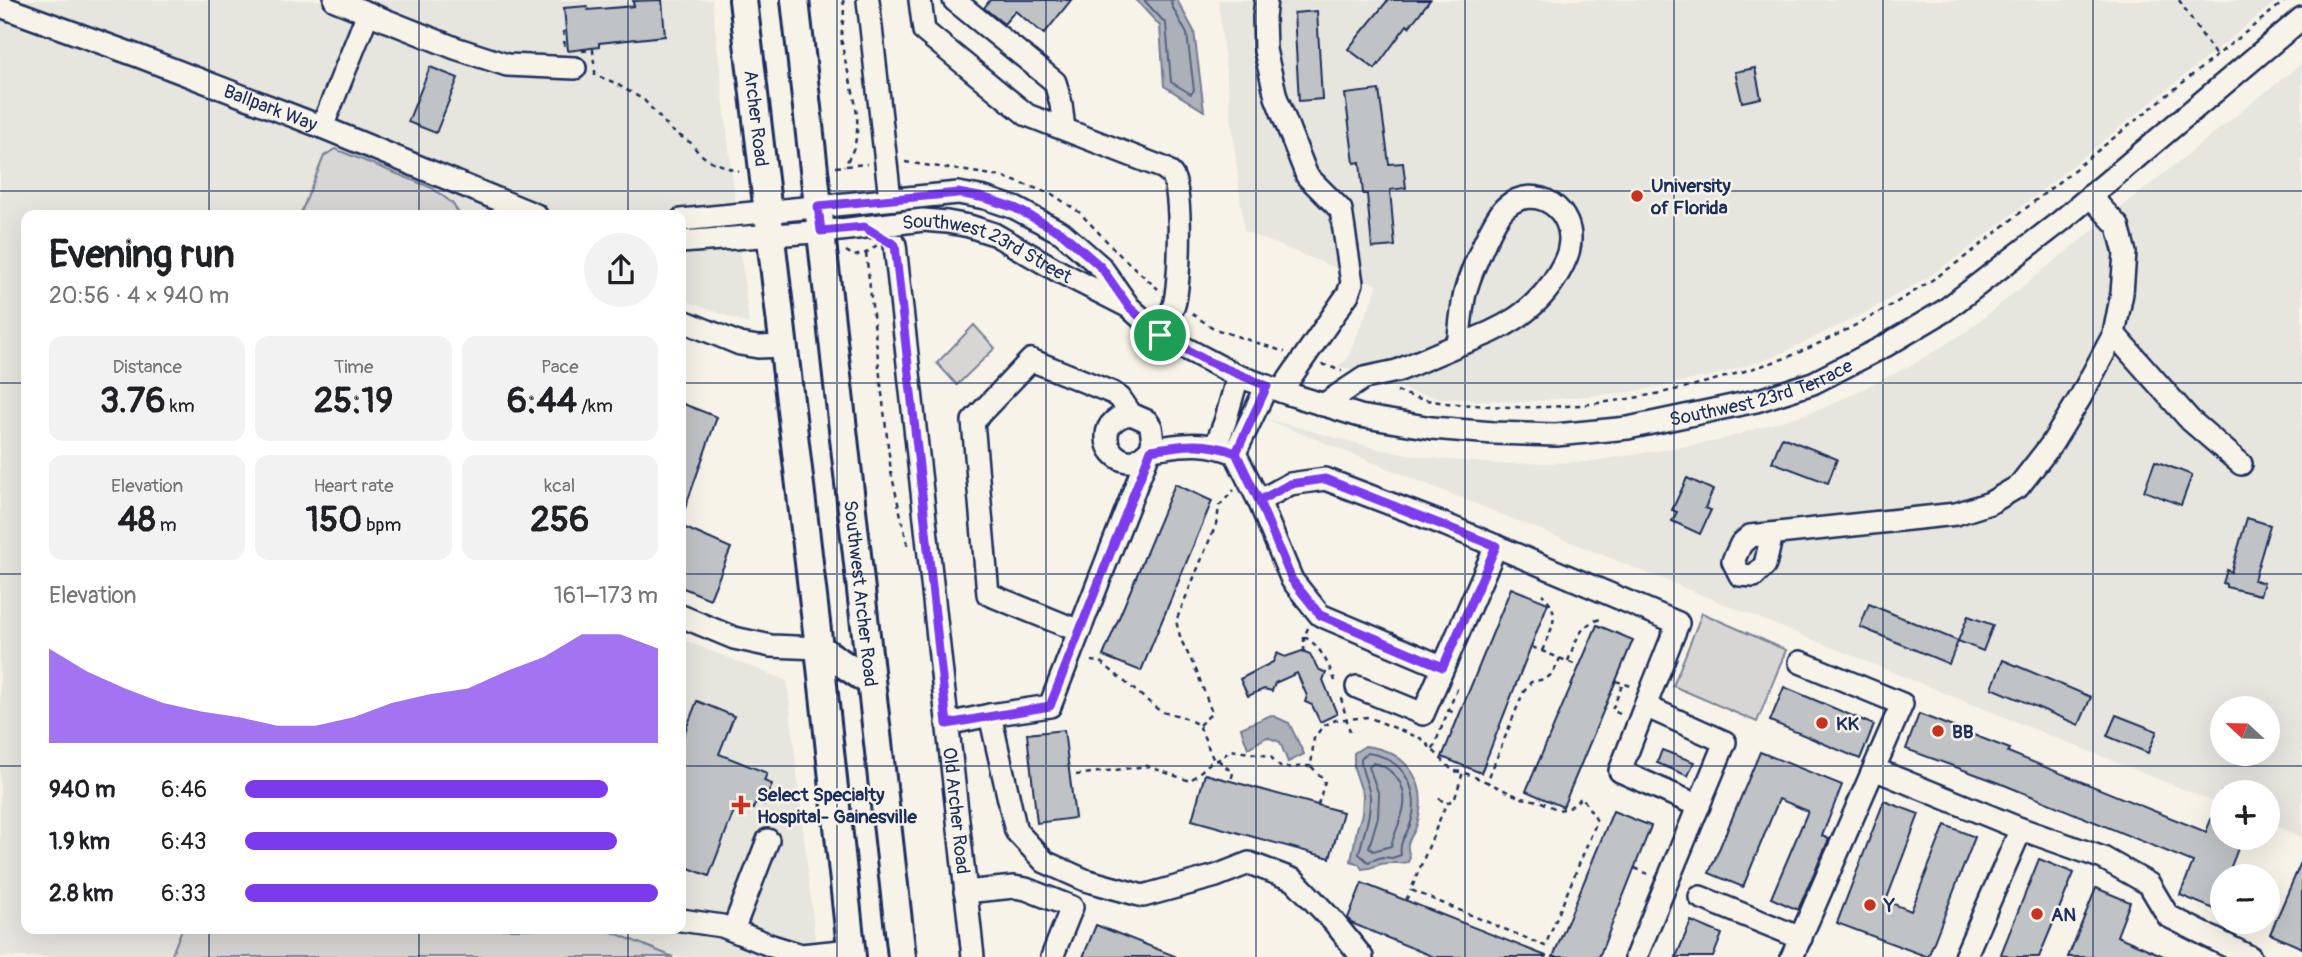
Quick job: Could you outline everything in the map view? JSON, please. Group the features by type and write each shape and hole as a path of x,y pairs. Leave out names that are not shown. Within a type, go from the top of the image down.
{"main road":[{"name":"Archer Road","path":"743,0 770,223"},
{"path":"795,0 827,228"},
{"path":"770,223 852,954"},
{"name":"Southwest Archer Road","path":"827,228 870,682 902,957"},
{"path":"819,648 870,682"}],"street":[{"path":"335,0 455,48 507,65 575,68"},
{"path":"868,0 890,199"},
{"path":"920,0 924,31 1027,115 1164,169 1172,175 1176,185 1180,232 1178,277 1174,304 1160,335"},
{"path":"954,0 1055,82 1064,129"},
{"path":"1226,449 1348,294 1352,283 1341,210 1307,176 1276,97 1265,50 1266,0"},
{"name":"Ballpark Way","path":"0,6 322,127 524,210"},
{"path":"322,127 368,13"},
{"name":"Southwest 23rd Terrace","path":"1129,307 1160,335 1238,376 1360,416 1433,428 1556,435 1628,428 1756,401 1813,383 1885,346 1944,311 2090,196 2302,18"},
{"name":"Southwest 23rd Street","path":"827,228 890,199 958,193 985,198 1015,208 1062,233 1101,267 1129,307"},
{"path":"1323,405 1364,379 1397,371 1488,335 1529,310 1555,279 1569,248 1570,232 1566,219 1557,206 1533,196 1517,199 1504,208 1495,220 1464,295 1458,345"},
{"path":"1772,534 1956,514 1990,503 2018,486 2052,445 2114,334 2122,293 2124,254 2118,226 2090,196"},
{"path":"686,220 770,223"},
{"path":"864,227 886,245 917,221"},
{"name":"Southwest 23rd Street","path":"770,223 827,228 917,221 969,226 994,234 1129,307"},
{"path":"686,241 770,223"},
{"name":"Old Archer Road","path":"886,245 947,724 973,957"},
{"path":"686,322 740,344 758,347 784,346"},
{"path":"2114,334 2190,420 2241,464"},
{"path":"1079,631 988,594 973,421 1031,360 1113,393 1131,414"},
{"path":"1238,376 1225,422 1226,449 1259,501 1292,580 1320,615 1447,677"},
{"path":"947,724 1050,706 1151,450 1153,442 1151,427 1142,417 1131,414 1118,417 1112,423 1107,436 1109,448 1118,458 1128,461 1139,460 1151,450 1190,444 1226,449"},
{"path":"1259,501 1290,484 1325,479 1496,546 1678,623 1620,771 1699,806"},
{"path":"1357,687 1423,714 1447,677 1496,546"},
{"path":"686,618 734,638 771,646 819,648"},
{"path":"1700,897 1796,947 1902,704 1800,662"},
{"path":"1636,957 1725,742 1645,706"},
{"path":"990,715 1016,831 1045,862 1085,880 1143,896 1216,876 1249,863 1294,880 1362,957"},
{"path":"1874,769 2021,829 2103,858 2149,884 2168,916 2249,957"},
{"path":"1965,957 2021,829"},
{"path":"733,930 768,840"},
{"path":"965,892 1014,887 1072,907 1052,957"},
{"path":"686,921 722,926 801,955 852,954"}],"path":[{"path":"832,167 844,167 858,135 852,78 842,44 843,0"},
{"path":"2179,0 2216,56"},
{"path":"563,31 565,52 593,50 595,75 644,100 671,130 691,143 708,160 739,172"},
{"path":"827,228 854,256 886,245"},
{"path":"866,253 891,472 908,551"},
{"path":"1199,725 1212,713 1181,640 1176,621 1217,522 1219,506 1239,486"},
{"path":"1542,594 1551,602 1554,616 1542,651"},
{"path":"1567,661 1584,627 1601,619"},
{"path":"1304,652 1304,637 1309,627"},
{"path":"1304,637 1311,640 1329,667 1340,693 1350,732"},
{"path":"1532,647 1579,666"},
{"path":"1487,782 1523,693 1531,682 1553,674 1560,658"},
{"path":"1091,661 1101,662 1161,712 1181,716 1199,725 1216,761 1233,773 1231,781"},
{"path":"1433,749 1457,689 1447,677"},
{"path":"1616,681 1632,687"},
{"path":"1615,712 1612,710 1623,683"},
{"path":"1318,805 1325,781 1311,766 1314,738 1324,726 1336,720 1368,717 1422,739 1453,771 1463,772 1521,799 1540,801 1558,810 1569,808 1582,797 1597,821 1545,946 1410,890"},
{"path":"1076,775 1147,766 1190,781 1230,750 1270,756 1281,768 1311,766"},
{"path":"1406,900 1446,804 1455,798 1463,772"},
{"path":"1439,798 1446,804"},
{"path":"1635,868 1658,878"}],"shaded area":[{"path":"0,0 712,0 749,324 686,301 686,210 21,210 21,934 686,934 686,641 787,681 817,957 0,957"},
{"name":"University of Florida","path":"1218,0 2278,0 1970,248 1933,274 1867,312 1774,357 1717,375 1630,392 1521,402 1442,398 1411,392 1383,379 1338,366 1347,360 1378,285 1244,231"},
{"path":"2302,63 2302,837 2280,828 2280,780 2210,780 2210,800 1263,418 1382,450 1440,459 1497,464 1587,462 1717,441 1824,408 1912,365 1967,331"},
{"path":"335,149 432,188 452,203 457,210 302,210 324,156"},
{"path":"974,325 995,348 957,385 937,363"},
{"path":"1702,613 1786,650 1757,722 1673,686"},
{"path":"180,934 617,934 673,957 171,957"}],"water":[{"path":"1136,0 1177,0 1194,31 1204,111 1164,86 1160,26"},
{"path":"1271,715 1289,723 1304,754 1288,762 1280,742 1267,737 1248,748 1241,728"},
{"path":"1365,746 1380,749 1404,762 1418,784 1420,811 1408,844 1408,862 1384,863 1362,869 1359,864 1351,861 1362,814 1363,795 1354,768 1354,753"}],"building":[{"path":"662,0 665,36 599,43 599,47 568,51 564,8 587,6 588,10 634,6 633,1"},
{"path":"990,0 1071,0 1044,34 1015,11 1004,24 984,8"},
{"path":"1388,0 1430,0 1409,27 1407,25 1375,69 1348,49"},
{"path":"1317,11 1322,99 1299,101 1294,13"},
{"path":"430,67 458,78 436,133 408,122"},
{"path":"1755,68 1761,98 1742,102 1735,72"},
{"path":"1379,90 1389,164 1403,163 1406,188 1390,190 1395,246 1372,248 1367,194 1363,194 1360,162 1354,163 1345,94"},
{"path":"686,405 717,417 686,505"},
{"path":"1782,437 1837,459 1828,483 1772,462"},
{"path":"2155,461 2192,475 2181,505 2144,491"},
{"path":"1687,478 1713,490 1705,508 1711,510 1700,534 1672,521 1677,512 1672,510"},
{"path":"1175,484 1212,501 1141,671 1103,656"},
{"path":"2247,518 2270,525 2254,580 2264,583 2260,595 2226,587 2223,583 2227,570 2231,572"},
{"path":"686,528 731,548 710,599 686,589"},
{"path":"1511,588 1548,603 1481,773 1442,757"},
{"path":"1869,604 1958,641 1949,664 1860,627"},
{"path":"1968,616 1993,625 1983,651 1958,641"},
{"path":"1597,625 1633,640 1563,807 1526,791"},
{"path":"1302,651 1310,654 1318,669 1326,673 1323,680 1337,714 1320,722 1312,705 1305,702 1307,696 1297,673 1275,683 1272,691 1264,689 1248,696 1240,679 1273,662 1277,653 1285,657"},
{"path":"2003,660 2091,697 2079,725 1992,688"},
{"name":"KK","path":"1784,687 1874,725 1860,759 1770,721"},
{"path":"697,701 734,716 719,754 767,773 764,781 772,784 764,805 756,802 753,809 737,803 709,876 686,867 686,729"},
{"path":"1919,714 2010,749 2008,752 2206,832 2210,822 2210,850 2237,850 2232,864 2210,864 2210,907 2180,895 2193,862 1997,782 1906,749"},
{"path":"2116,715 2157,731 2148,753 2107,736"},
{"path":"1064,730 1075,818 1037,823 1027,734"},
{"path":"1662,750 1694,762 1688,776 1657,763"},
{"path":"1760,752 1842,785 1822,836 1829,839 1798,910 1771,898 1808,811 1779,799 1743,887 1709,873"},
{"path":"1205,774 1343,812 1330,858 1192,820"},
{"path":"1884,801 1919,814 1886,901 1911,911 1945,825 1975,837 1928,957 1837,923"},
{"path":"1613,811 1651,826 1599,957 1553,957"},
{"name":"AN","path":"2039,859 2074,873 2039,957 2009,957 2001,954"},
{"path":"2302,860 2302,948 2270,934 2280,934 2280,911"},
{"path":"1362,883 1546,957 1434,957 1351,923 1348,918"},
{"path":"2096,888 2130,902 2117,936 2166,957 2068,957"},
{"path":"1691,921 1722,934 1713,957 1676,957"},
{"path":"1096,925 1175,956 1083,957"}],"place":[{"name":"University of Florida","path":"1637,196"},
{"name":"KK","path":"1822,723"},
{"name":"BB","path":"1938,731"},
{"name":"Select Specialty Hospital- Gainesville","path":"741,805"},
{"name":"Y","path":"1870,905"},
{"name":"AN","path":"2037,914"}],"route":[{"path":"1160,335 1129,307 1101,267 1062,233 1015,208 958,193 818,206 821,231 864,227 895,245 947,724 1050,706 1151,450 1190,444 1216,445 1236,453 1292,580 1320,615 1443,667 1496,546 1325,479 1290,484 1259,501 1236,453 1267,386 1238,376 1160,335"}]}
